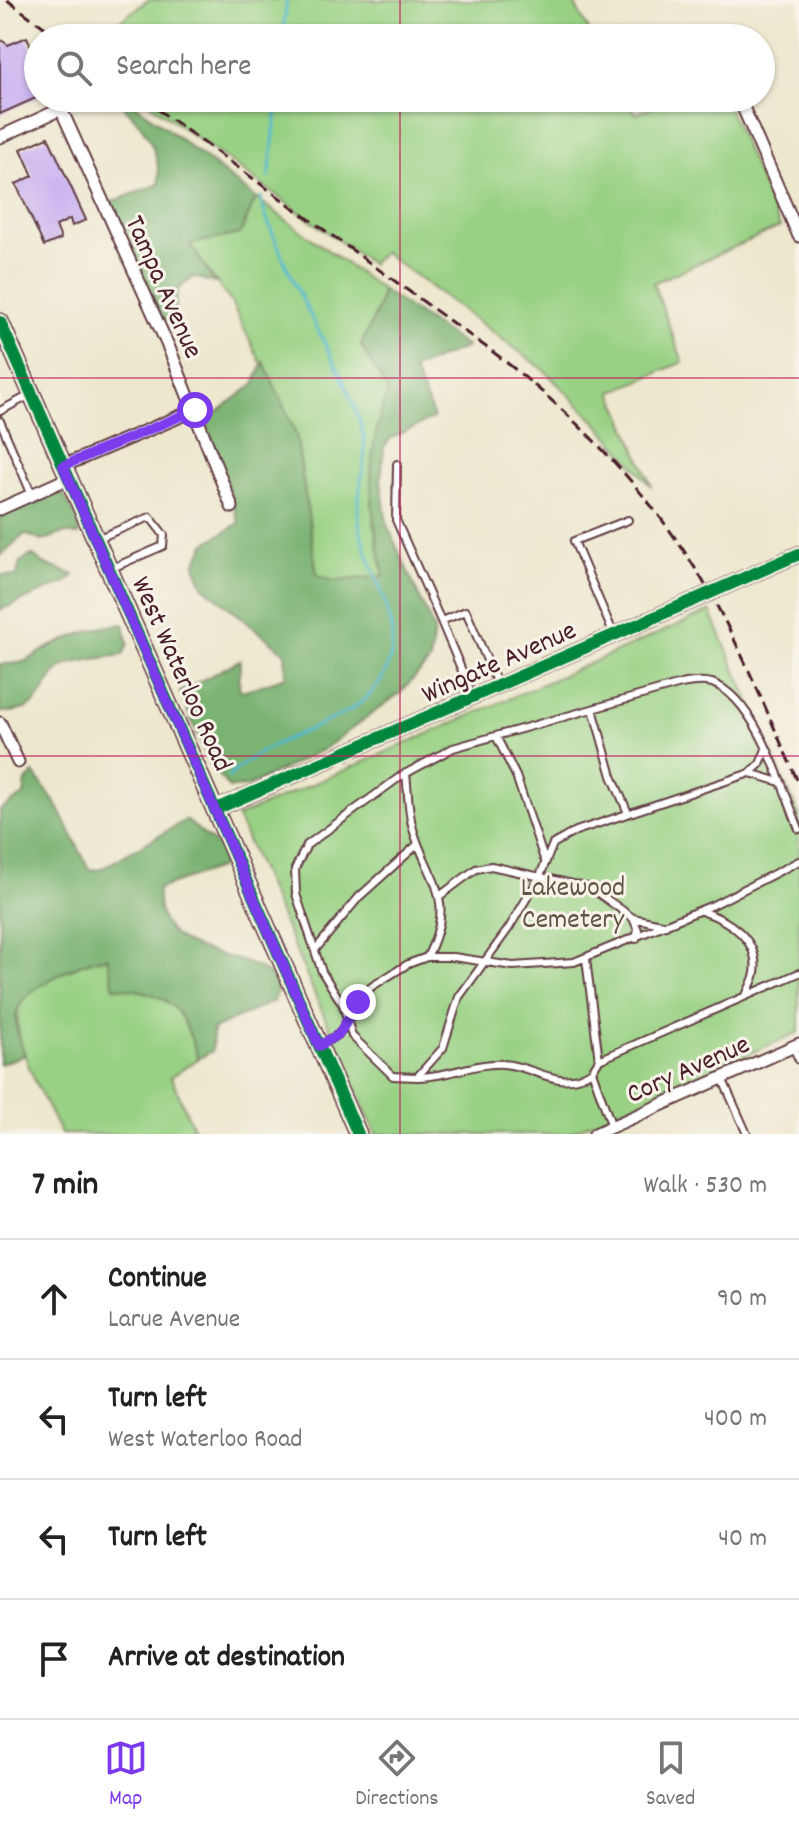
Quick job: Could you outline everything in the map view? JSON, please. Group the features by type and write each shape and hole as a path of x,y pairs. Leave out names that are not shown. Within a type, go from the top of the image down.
{"main road":[{"name":"West Waterloo Road","path":"0,322 5,350 32,394 358,1134"}],"street":[{"name":"Tampa Avenue","path":"0,137 54,112"},
{"name":"Tampa Avenue","path":"63,112 195,410 232,507"},
{"path":"745,112 799,236"},
{"path":"0,509 32,495 66,472 195,410"},
{"name":"Wingate Avenue","path":"216,809 799,554"},
{"path":"0,723 18,762"},
{"name":"Cory Avenue","path":"595,1134 796,1046"}],"lane":[{"path":"0,411 32,394"},
{"path":"0,421 32,495"},
{"path":"397,464 396,520 473,697"},
{"path":"96,540 150,517 164,535 163,546 109,569"},
{"path":"614,635 574,541 628,520"},
{"path":"441,621 466,611 498,686"},
{"path":"799,829 766,749 746,712 730,694 713,683 681,684 453,748 406,773 307,845 295,869 296,894 315,950 348,1018 352,1036 393,1076 431,1078 506,1064 564,1081 592,1071 599,1060 799,973"},
{"path":"593,709 612,776 628,813"},
{"path":"496,736 516,776 544,859"},
{"path":"417,1077 443,1048 459,997 540,876 544,859 561,837 750,773 760,764 766,749"},
{"path":"406,773 412,825 441,895 436,939 427,957"},
{"path":"750,773 780,782"},
{"path":"315,950 359,897 418,844"},
{"path":"319,1046 339,1034 371,987 427,957 540,966 586,959 701,911 798,864"},
{"path":"441,895 476,869 491,866 591,888 633,918 668,925"},
{"path":"701,911 723,918 736,927 747,942 755,973 746,996"},
{"path":"633,918 638,930 636,939"},
{"path":"586,959 599,1060"},
{"path":"755,973 772,985"},
{"path":"796,1046 799,1060"},
{"path":"592,1071 612,1127"},
{"path":"722,1078 747,1134"}],"green space":[{"path":"148,0 572,0 585,24 116,24"},
{"path":"129,112 145,112 256,198 240,234 190,244 215,283 194,277 178,289 174,315 164,322 109,203 159,184 153,147"},
{"path":"161,112 730,112 780,227 653,283 683,362 612,392 652,487 600,426 543,369 383,252 371,264"},
{"path":"256,198 382,290 361,346 388,391 376,438 372,483 384,577 333,581 317,575 296,434 231,302 189,244 239,233"},
{"path":"382,290 467,347 413,369 434,418 391,438 384,447 381,480 387,525 434,630 430,661 400,693 324,749 247,787 229,788 210,764 180,692 240,660 239,688 244,691 286,677 285,653 203,586 195,565 205,544 239,523 206,421 254,384 264,362 296,434 317,575 333,581 384,576 371,483 375,439 388,391 361,346"},
{"path":"57,484 79,521 79,535 64,533 42,541 25,534 0,556 0,509"},
{"path":"32,555 44,564 74,575 67,582 0,610 0,575 17,576 20,562"},
{"name":"Lakewood Cemetery","path":"710,611 799,815 799,1032 567,1134 376,1134 237,817"},
{"path":"124,624 128,644 123,655 67,665 51,679 36,702 16,711 0,712 0,664 24,661 78,635"},
{"path":"34,773 58,807 89,869 99,870 186,820 225,852 221,867 158,889 160,914 170,931 185,942 264,971 279,983 274,1001 213,1029 212,1051 198,1059 186,1026 171,1005 149,993 114,987 107,957 59,974 23,1000 16,1017 25,1055 0,1064 0,810 24,795 26,781"},
{"path":"107,957 114,987 162,998 179,1014 186,1026 198,1059 171,1077 196,1134 61,1134 21,1045 18,1009 24,996 32,989 77,966"}],"building":[{"path":"24,38 24,103 0,114 0,39 8,45"},
{"path":"48,137 86,220 72,226 70,219 56,226 61,239 44,246 16,184 33,176 21,149"}],"waterway":[{"path":"284,24 287,0"},
{"path":"269,178 276,112"},
{"path":"229,777 264,750 360,704 387,669 392,647 391,625 362,536 358,513 365,450 362,429 345,385 288,271 261,197"}],"railway":[{"path":"7,0 40,24"},
{"path":"161,112 497,355 592,439 648,501 696,570 739,650 799,784"}],"cycle path":[{"path":"0,322 358,1134"},
{"path":"216,809 799,554"}],"route":[{"path":"195,410 63,466 319,1046 339,1034 358,1002"}]}
